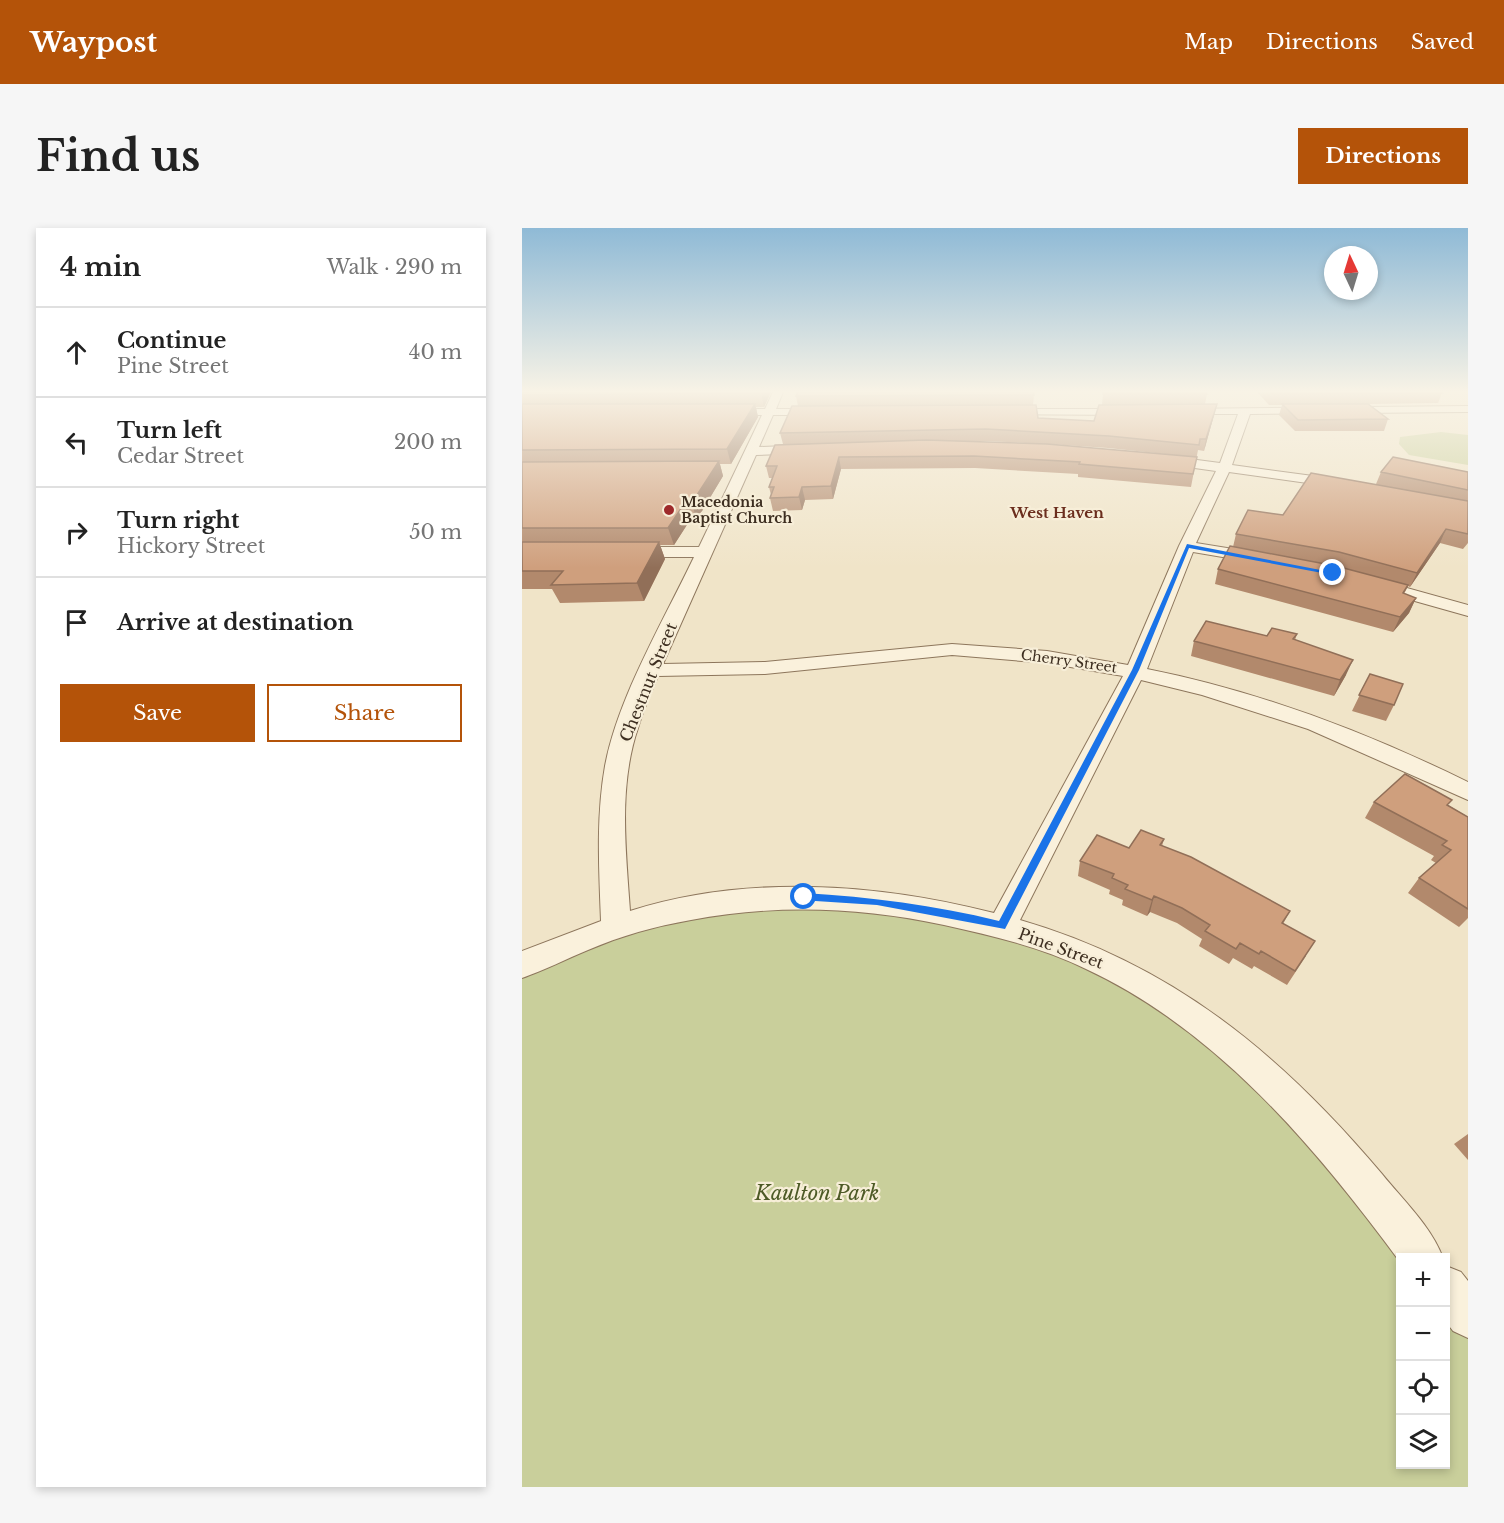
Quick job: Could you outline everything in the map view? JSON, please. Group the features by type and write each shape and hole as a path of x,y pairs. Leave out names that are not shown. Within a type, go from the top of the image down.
{"street":[{"path":"750,451 756,451"},
{"name":"Chestnut Street","path":"616,925 611,827 617,766 626,729 650,670 750,451"},
{"path":"1002,926 1136,670 1187,546 1232,451"},
{"path":"1141,457 1225,466 1362,488"},
{"path":"726,470 743,470"},
{"path":"1187,546 1281,562"},
{"path":"615,552 703,552"},
{"path":"1355,579 1468,611"},
{"name":"Cherry Street","path":"650,670 728,671 940,650 1017,654 1136,670 1249,703 1336,733 1396,756 1468,792"},
{"name":"Pine Street","path":"522,965 616,925 730,902 804,897 877,901 1002,926 1097,959 1133,978 1205,1027 1281,1091 1319,1129 1420,1253"},
{"path":"1450,1292 1468,1316"}],"green space":[{"path":"1405,451 1468,451 1468,465 1409,455"},
{"name":"Kaulton Park","path":"804,897 1062,945 1281,1091 1396,1253 1396,1469 1450,1469 1450,1292 1468,1316 1468,1487 522,1487 522,965 616,925"}],"building":[{"path":"773,451 1125,451 1197,457 1193,474 1079,464 1080,462 974,456 839,457 831,486 802,487 799,497 770,498 774,487 769,487 777,466 766,466"},
{"path":"1393,457 1468,472 1468,490 1381,472"},
{"path":"719,461 697,495 691,501 686,501 668,528 522,528 522,462"},
{"path":"1311,473 1468,501 1468,534 1446,529 1417,573 1339,552 1236,534 1248,510 1283,515"},
{"path":"522,542 659,542 637,583 551,585 563,571 522,571"},
{"path":"1230,546 1336,566 1408,585 1403,593 1416,598 1400,617 1218,569"},
{"path":"1206,621 1267,636 1272,628 1297,634 1293,639 1353,660 1340,680 1194,641"},
{"path":"1370,674 1403,684 1394,705 1359,695"},
{"path":"1405,774 1452,800 1447,805 1468,817 1468,909 1419,878 1451,850 1442,845 1447,841 1374,802"},
{"path":"1141,830 1164,839 1160,845 1191,857 1290,911 1282,923 1315,941 1295,971 1261,951 1259,954 1240,943 1236,949 1205,931 1210,925 1182,908 1154,896 1152,900 1125,889 1128,885 1112,878 1114,874 1080,861 1097,835 1129,848"}],"place":[{"name":"Macedonia Baptist Church","path":"669,510"}],"district":[{"name":"West Haven","path":"1057,513"}],"route":[{"path":"804,897 877,901 1002,926 1136,670 1187,546 1333,573"}]}
